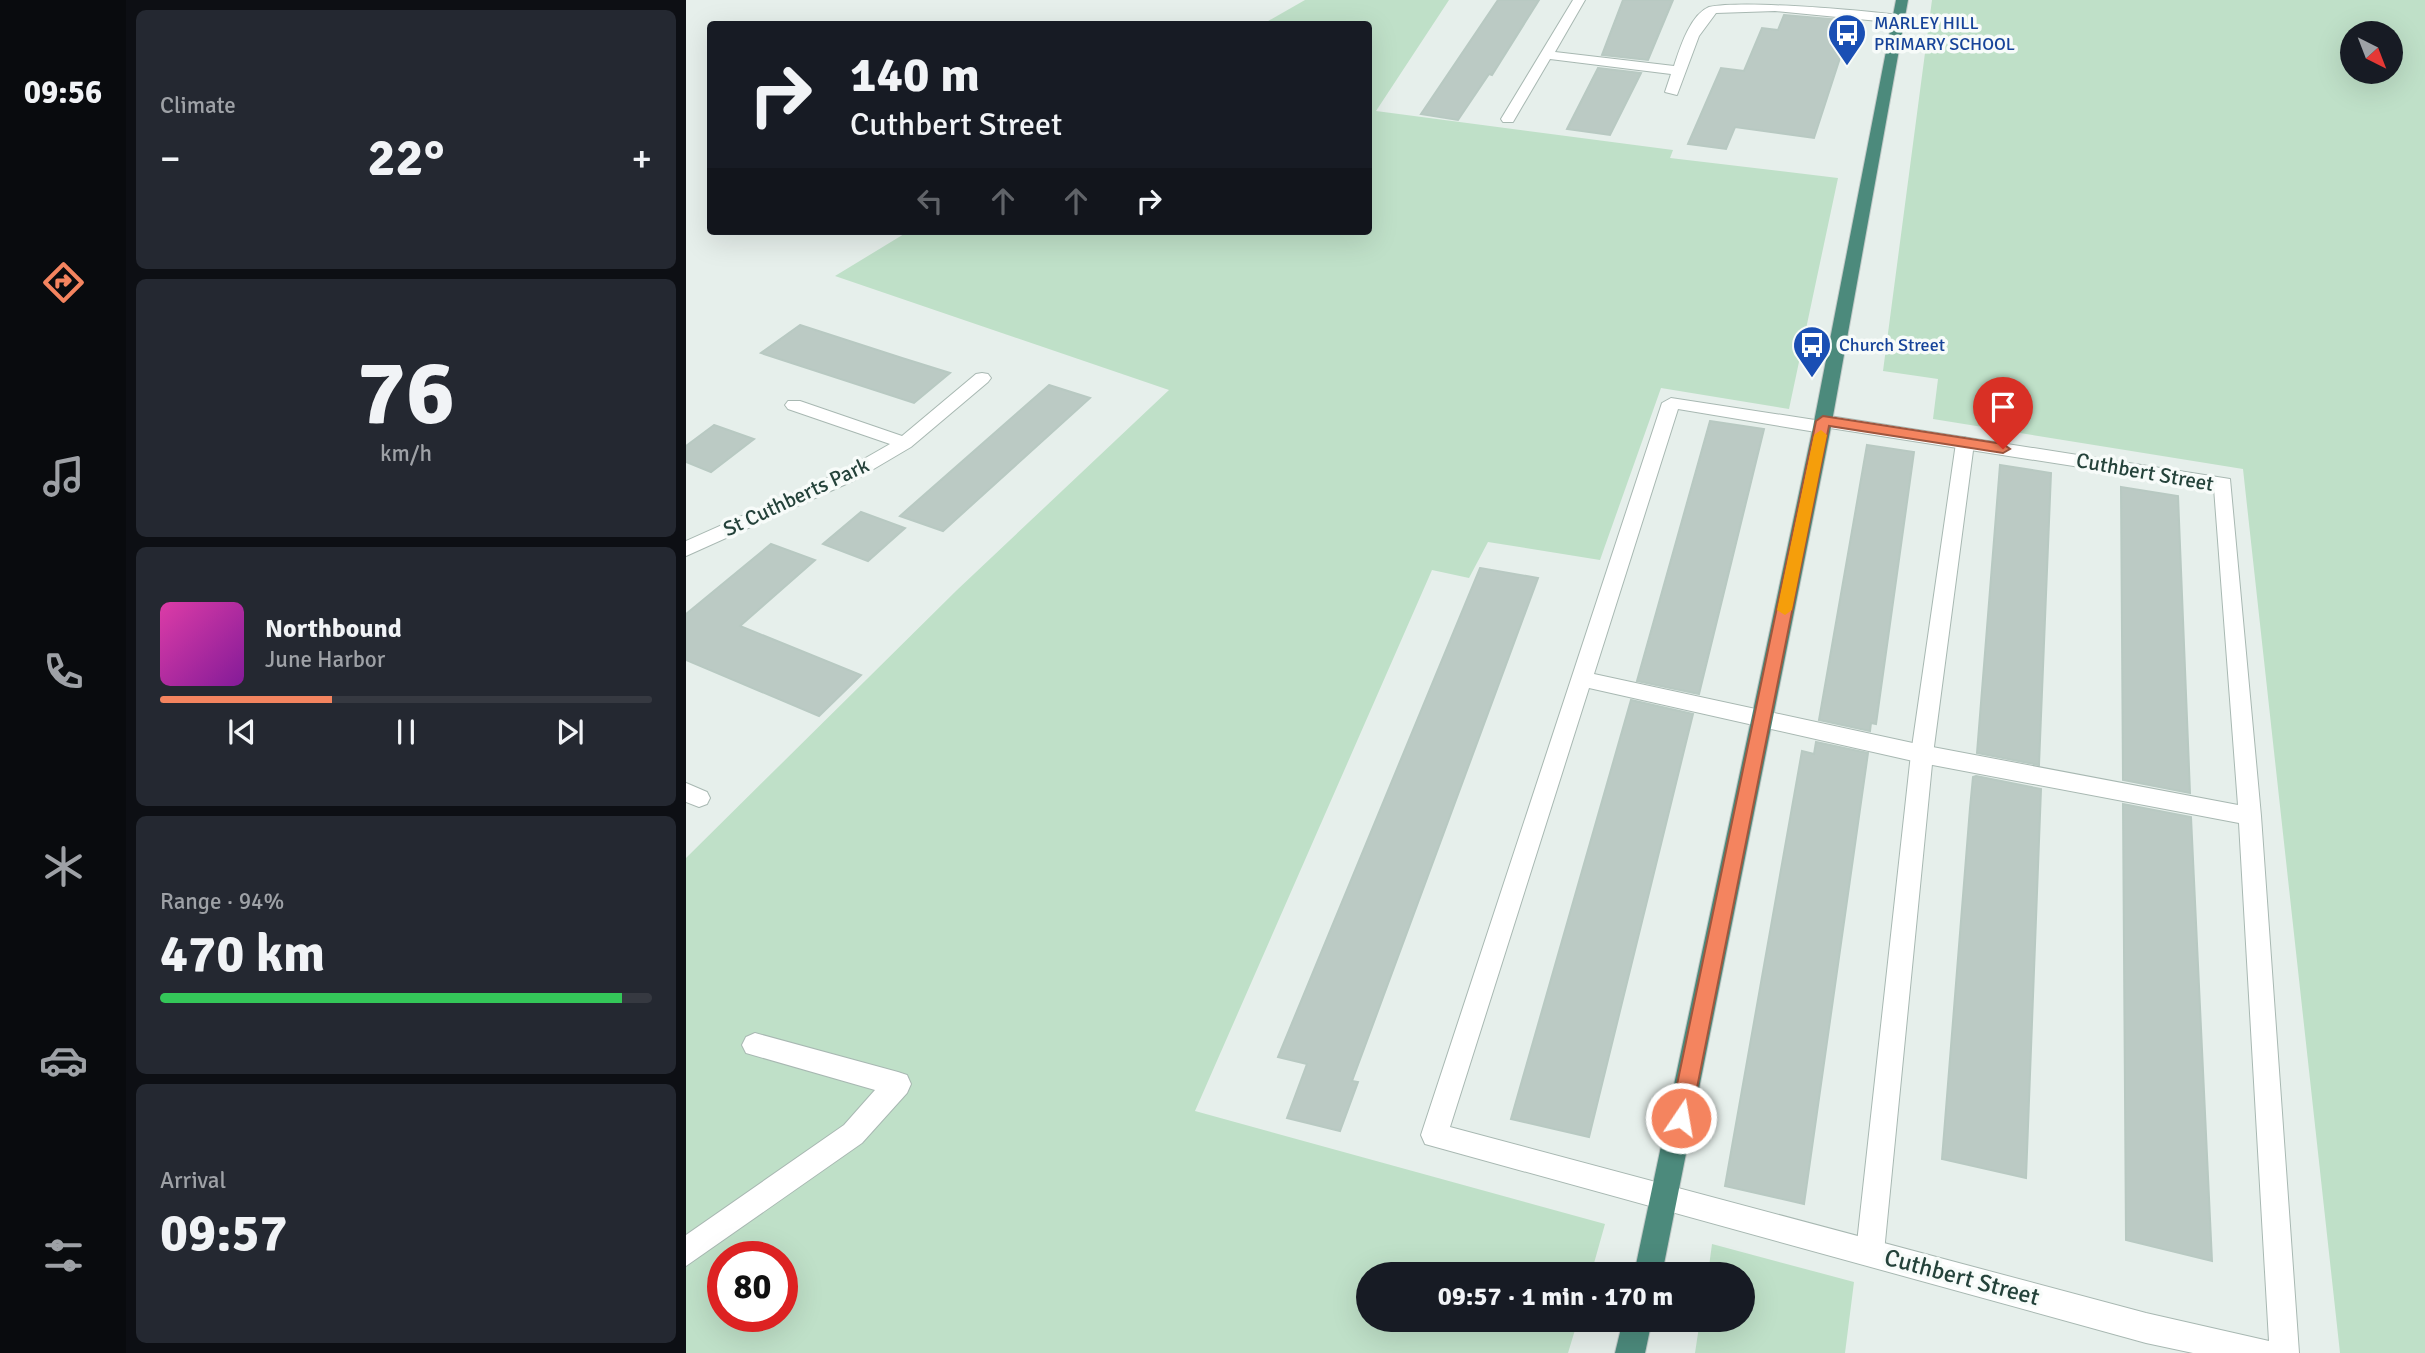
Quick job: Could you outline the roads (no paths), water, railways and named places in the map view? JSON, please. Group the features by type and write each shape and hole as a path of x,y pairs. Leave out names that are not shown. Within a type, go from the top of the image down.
{"highway":[{"path":"1651,1262 1823,424 1900,9"},
{"path":"1630,1353 1635,1332"}],"street":[{"path":"1508,119 1579,0"},
{"path":"1672,92 1698,25 1712,10 1727,4 1765,0 1900,9"},
{"path":"1548,55 1682,64"},
{"name":"St Cuthberts Park","path":"686,549 848,476 905,443 982,378"},
{"name":"Cuthbert Street","path":"2261,1353 2146,1328 1434,1135 1671,403 1965,443 2223,483 2249,816 2284,1353"},
{"name":"St Cuthberts Park","path":"794,405 905,443"},
{"path":"1870,1252 1922,754 1965,443"},
{"path":"1583,679 1922,754 2249,816"},
{"path":"686,1252 853,1134 898,1084 755,1045"}],"place":[{"name":"MARLEY HILL PRIMARY SCHOOL","path":"1847,67"},
{"name":"Church Street","path":"1812,379"}]}
